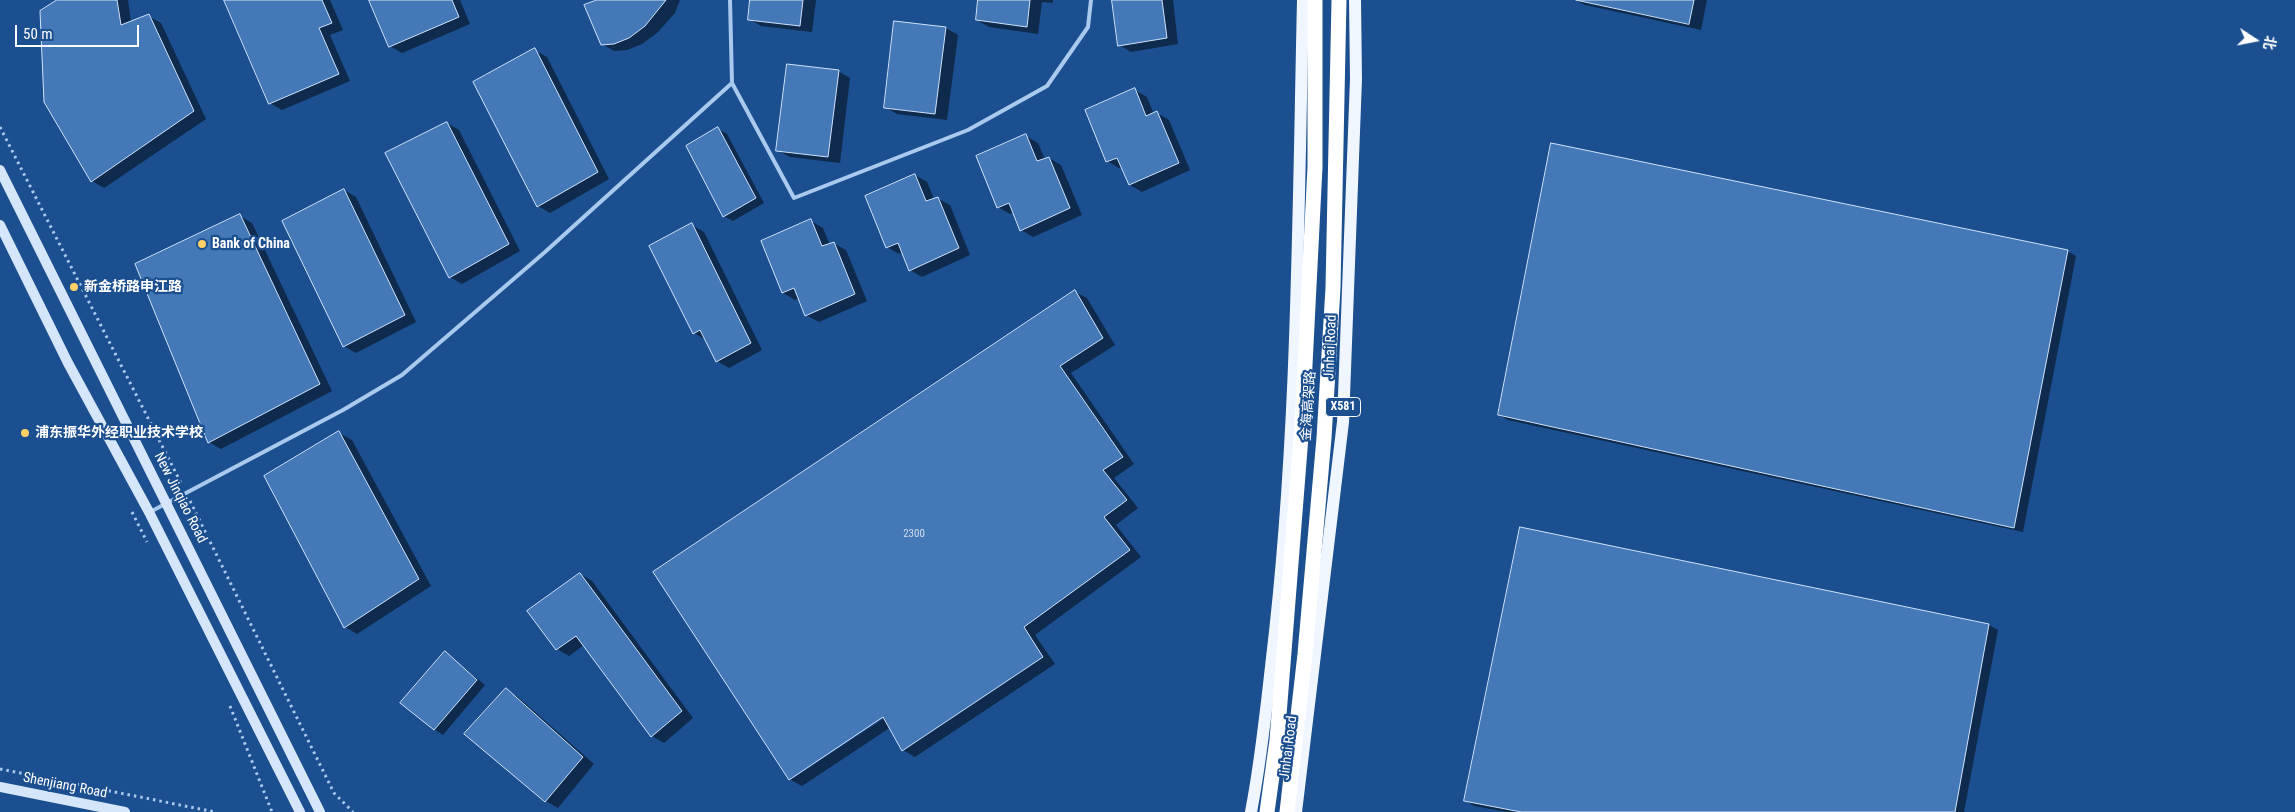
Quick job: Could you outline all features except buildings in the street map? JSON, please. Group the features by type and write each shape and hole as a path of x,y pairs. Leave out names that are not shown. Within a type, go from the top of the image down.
{"highway":[{"name":"金海高架路","path":"1267,812 1277,740 1302,424 1315,167 1315,0"},
{"name":"金海高架路","path":"1286,812 1305,654 1324,428 1333,288 1338,0"}],"main road":[{"name":"Jinhai Road","path":"1251,812 1259,771 1284,558 1294,377 1303,0"},
{"name":"Jinhai Road","path":"1296,812 1342,422 1356,79 1356,0"}],"street":[{"name":"New Jinqiao Road","path":"0,170 168,502 320,812"},
{"path":"0,225 68,363 149,512 300,812"},
{"name":"Shenjiang Road","path":"0,787 125,812"}],"lane":[{"path":"730,0 732,83 794,198 968,130 1046,86 1088,27 1091,0"},
{"path":"149,512 343,410 402,375 545,252 732,83"}],"path":[{"path":"0,126 185,492 334,793 353,812"},
{"path":"128,503 152,551"},
{"path":"229,703 272,812"},
{"path":"0,769 215,812"}],"place":[{"name":"Bank of China","path":"202,244"},
{"name":"新金桥路申江路","path":"74,287"},
{"name":"浦东振华外经职业技术学校","path":"25,433"}]}
